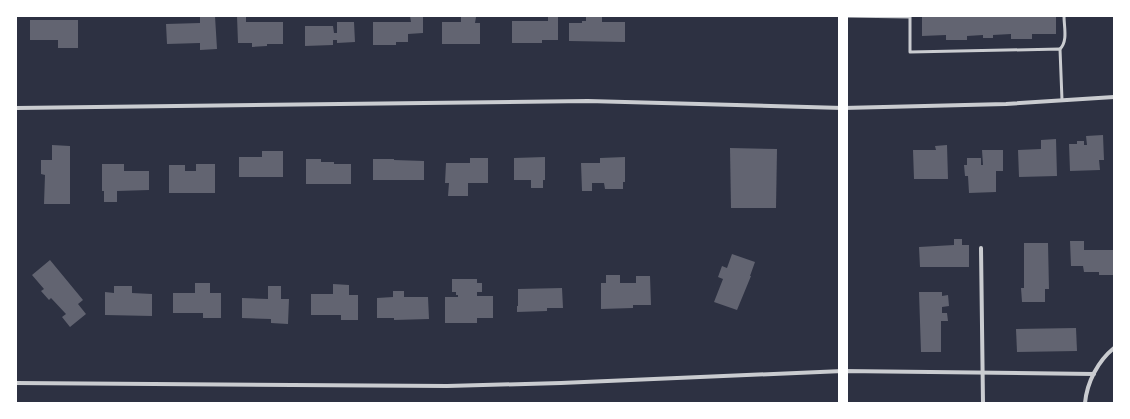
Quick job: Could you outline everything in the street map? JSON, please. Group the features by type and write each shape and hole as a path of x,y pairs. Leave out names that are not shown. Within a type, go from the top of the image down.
{"main road":[{"path":"843,16 843,403"}],"street":[{"path":"16,108 588,101 843,108 1006,104 1114,97"},
{"path":"981,248 983,403"},
{"path":"1085,403 1089,385 1094,374 1101,361 1114,348"},
{"path":"16,383 447,386 561,383 843,371 1094,374"}],"lane":[{"path":"843,16 910,16 910,52 1060,49"},
{"path":"1062,100 1060,49 1064,40 1064,16"}],"building":[{"path":"200,16 215,16 217,49 200,50 200,43 167,44 166,24 200,23"},
{"path":"237,16 246,16 246,22 283,22 283,44 267,44 267,46 252,47 252,43 238,43"},
{"path":"410,16 423,16 423,33 408,34 408,42 396,42 396,45 373,45 373,22 411,22"},
{"path":"461,16 476,17 475,23 480,23 480,44 442,44 442,22 461,22"},
{"path":"548,16 558,16 558,40 542,40 542,43 512,43 512,21 548,21"},
{"path":"586,16 602,16 602,22 625,22 625,42 569,41 569,23 582,23 582,21 586,21"},
{"path":"922,16 1056,16 1056,34 1032,34 1032,39 1011,39 1011,34 993,35 993,38 983,38 983,35 967,36 967,40 946,40 946,35 922,36"},
{"path":"30,20 78,20 78,48 58,48 58,40 30,40"},
{"path":"337,22 354,22 355,42 337,43 337,40 333,40 333,45 305,46 305,26 333,26 334,33 337,33"},
{"path":"1103,135 1104,160 1099,160 1100,170 1070,171 1069,144 1077,144 1077,141 1084,141 1084,145 1087,145 1086,136"},
{"path":"1056,139 1057,176 1019,177 1018,150 1041,149 1041,140"},
{"path":"52,145 70,146 70,204 44,204 45,175 41,174 41,160 52,160"},
{"path":"947,145 948,179 914,179 913,150 936,150 935,146"},
{"path":"730,148 777,149 776,208 731,208"},
{"path":"982,150 1003,150 1003,171 996,171 996,192 969,193 968,176 965,176 964,165 967,165 967,158 981,158 981,165 983,165"},
{"path":"262,151 283,151 283,177 239,177 239,157 262,157"},
{"path":"545,157 545,180 543,180 543,188 531,188 531,180 514,180 514,158"},
{"path":"625,157 625,182 623,182 623,189 605,189 604,183 592,183 592,191 582,191 581,163 600,163 600,158"},
{"path":"470,158 488,158 488,183 468,183 468,196 448,196 449,183 445,183 446,163 470,163"},
{"path":"306,159 321,159 321,162 334,162 334,164 351,164 351,184 306,184"},
{"path":"373,159 424,161 424,180 373,180"},
{"path":"102,164 124,164 124,171 149,171 149,190 117,191 117,202 104,202 104,191 102,191"},
{"path":"196,164 215,164 215,193 169,193 169,165 185,165 185,171 196,171"},
{"path":"954,239 962,239 962,245 969,245 969,267 920,267 919,247 954,245"},
{"path":"1070,241 1084,241 1084,250 1114,250 1114,275 1099,275 1099,272 1084,272 1083,266 1071,266"},
{"path":"1024,243 1048,243 1049,289 1045,289 1045,302 1022,302 1021,288 1024,288"},
{"path":"732,254 755,262 737,310 714,302 723,279 718,277 722,266 727,268"},
{"path":"50,260 83,300 78,304 86,314 70,327 62,317 66,314 51,298 49,300 41,291 44,289 32,275"},
{"path":"606,275 620,275 620,283 636,283 636,276 650,276 651,305 633,305 633,308 601,309 601,283 606,283"},
{"path":"452,279 477,279 477,283 482,283 482,292 477,292 477,296 493,296 493,318 477,318 477,323 445,323 445,297 458,297 456,292 452,292"},
{"path":"195,283 210,283 210,293 221,293 221,318 203,318 203,313 173,313 173,293 195,293"},
{"path":"333,284 349,285 349,295 358,295 358,320 341,320 341,315 311,315 311,294 333,294"},
{"path":"114,286 132,286 132,293 152,294 152,316 105,315 105,292 114,293"},
{"path":"268,286 281,286 281,299 289,299 288,324 271,323 271,319 242,318 242,298 268,299"},
{"path":"562,288 563,308 547,308 547,311 517,312 518,289"},
{"path":"393,291 404,291 404,297 428,297 429,319 394,320 394,318 377,318 377,298 393,297"},
{"path":"919,292 942,292 942,296 948,295 949,306 942,307 942,313 947,313 948,321 941,321 941,352 921,352"},
{"path":"1076,328 1077,351 1017,352 1016,329"}]}
